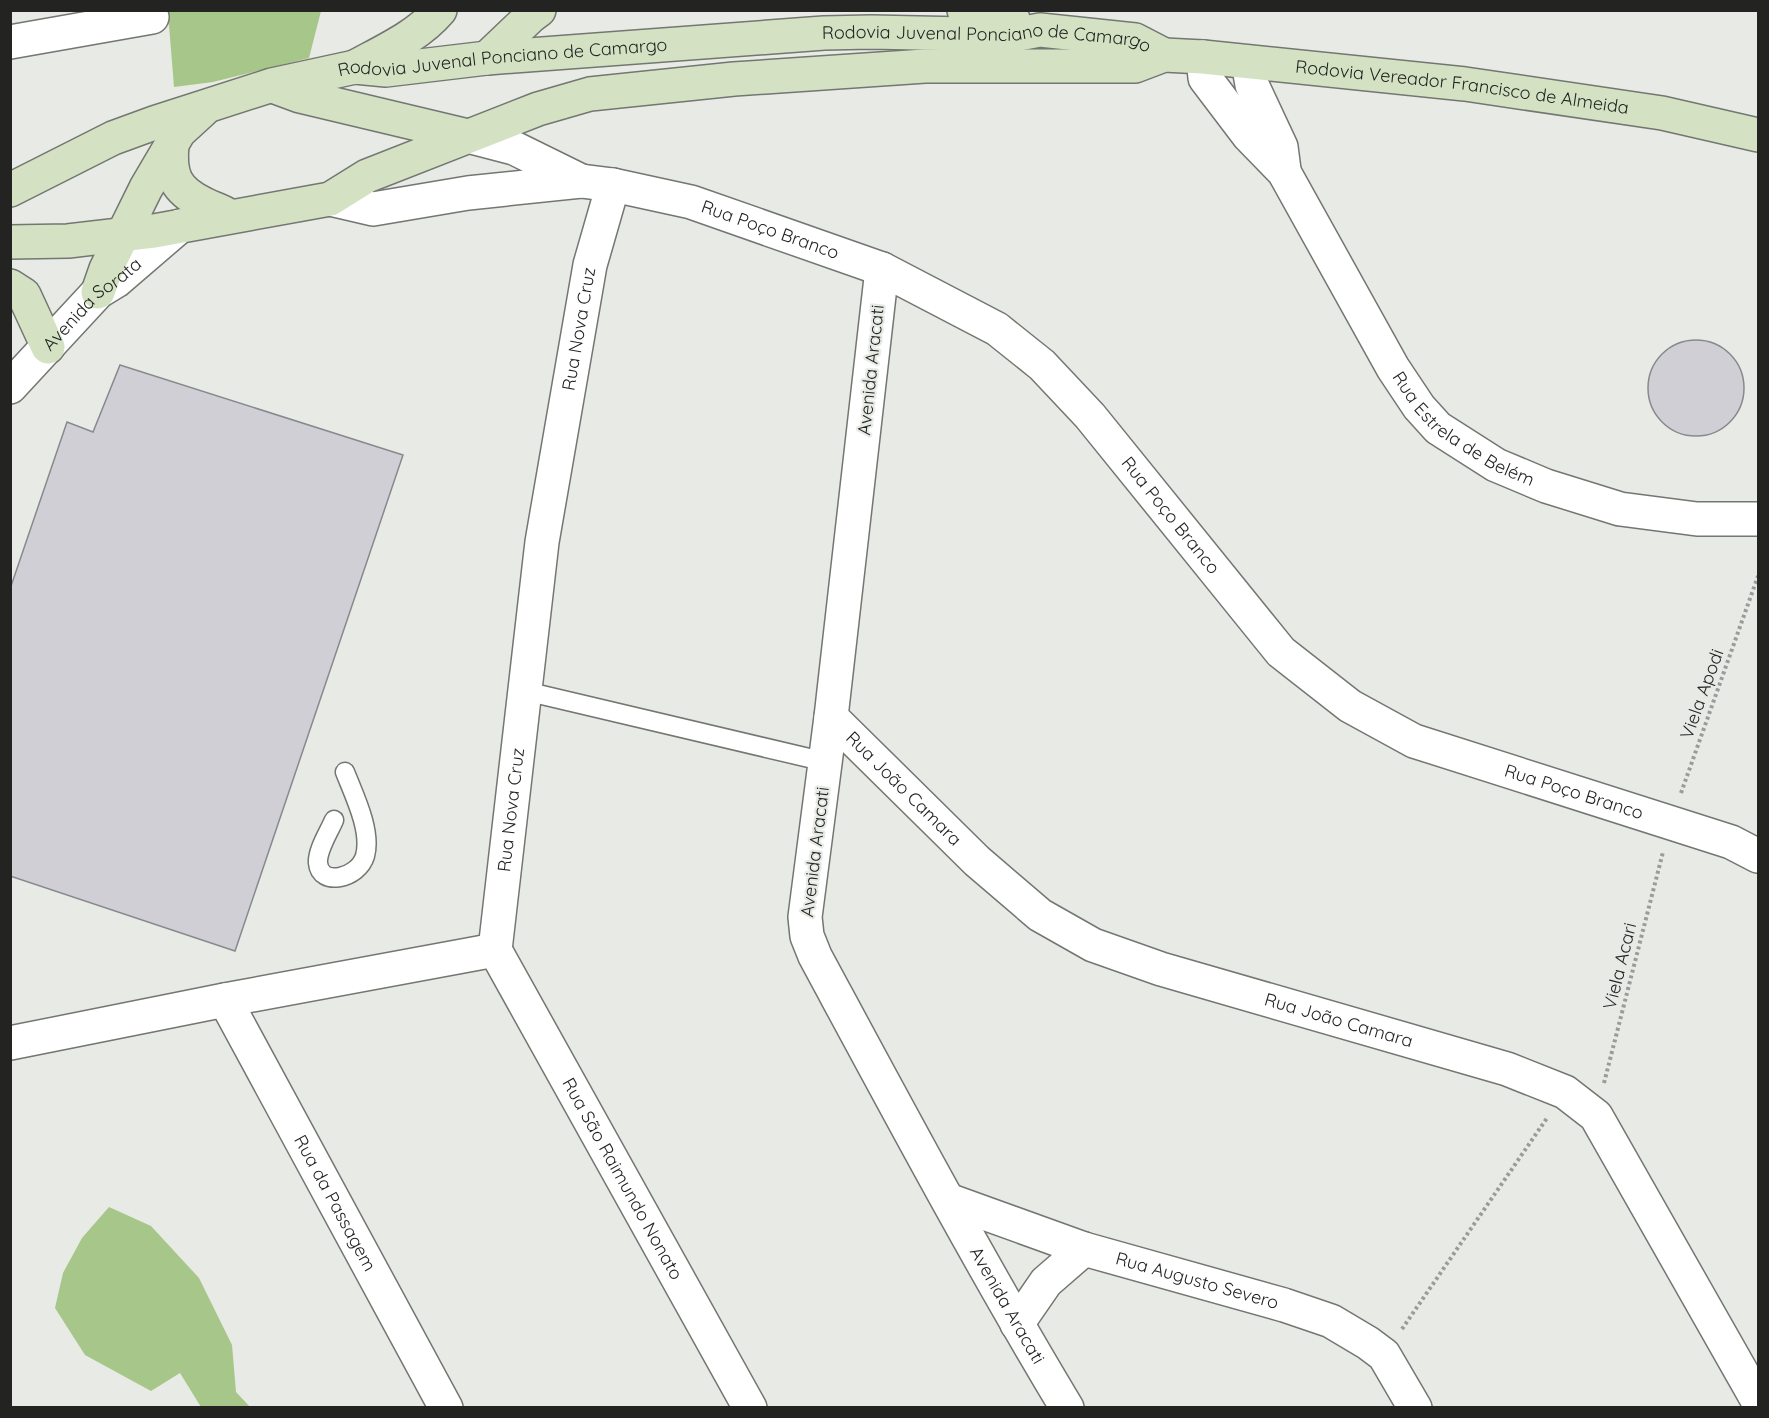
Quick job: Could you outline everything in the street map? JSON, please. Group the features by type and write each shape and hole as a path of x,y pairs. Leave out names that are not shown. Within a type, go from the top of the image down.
{"main road":[{"path":"355,67 403,40 433,19 440,10"},
{"path":"487,58 539,10"},
{"path":"964,10 1013,19 1040,30"},
{"path":"734,79 751,65 790,59 810,51 825,22"},
{"name":"Rodovia Juvenal Ponciano de Camargo","path":"10,190 113,138 154,123 272,86 355,67 387,70 825,22 871,32 1013,35 1040,30 1135,40 1164,55"},
{"name":"Rodovia Juvenal Ponciano de Camargo","path":"10,242 68,241 123,235 330,199 367,176 538,109 590,94 734,79 925,66 1135,66 1164,55"},
{"name":"Rodovia Vereador Francisco de Almeida","path":"1164,55 1477,85 1662,113 1758,135"},
{"path":"272,86 300,96 468,136"},
{"path":"99,292 106,269 146,188 179,132 204,109"},
{"path":"172,144 171,167 177,184 187,194 205,205 222,210 229,216"},
{"path":"10,286 24,295 48,347"}],"street":[{"path":"10,42 152,17"},
{"name":"Rua Estrela de Belém","path":"1203,57 1205,78 1249,136 1284,171 1393,368 1419,407 1438,428 1496,465 1546,486 1620,509 1697,519 1758,519"},
{"name":"Rua Estrela de Belém","path":"1248,62 1252,86 1281,147 1284,171"},
{"name":"Rua Poço Branco","path":"468,136 514,148 581,181"},
{"name":"Rua Poço Branco","path":"330,199 373,209 468,193 581,181 614,185 691,202 882,269 997,329 1042,365 1090,416 1281,652 1350,706 1414,741 1731,842 1758,856"},
{"name":"Rua Nova Cruz","path":"495,950 544,530 590,265 614,185"},
{"name":"Avenida Sorata","path":"10,387 99,292 116,281 180,226"},
{"name":"Avenida Aracati","path":"882,269 826,762 805,917 807,936 815,956 948,1200 1017,1324 1067,1407"},
{"name":"Rua João Camara","path":"831,717 977,861 1040,915 1093,945 1161,969 1507,1069 1565,1092 1596,1116 1758,1401"},
{"path":"10,1042 495,950"},
{"name":"Rua São Raimundo Nonato","path":"495,950 750,1407"},
{"name":"Rua da Passagem","path":"225,1000 446,1407"},
{"name":"Rua Augusto Severo","path":"948,1200 1084,1249 1284,1305 1331,1321 1368,1342 1384,1355 1415,1407"},
{"path":"1017,1324 1047,1282 1084,1249"}],"lane":[{"path":"525,691 826,762"},
{"path":"334,820 318,856 318,866 323,873 344,878 357,870 365,855 365,825 345,772"}],"path":[{"name":"Viela Apodi","path":"1671,822 1758,576"},
{"name":"Viela Acari","path":"1596,1116 1671,822"},
{"path":"1384,1355 1565,1092"}],"green space":[{"path":"164,11 321,11 309,58 213,82 174,87 169,25"},
{"path":"109,1207 151,1226 199,1278 232,1345 236,1392 250,1407 201,1407 180,1373 151,1391 85,1355 55,1308 63,1273 82,1238"}],"building":[{"path":"1696,340 1714,344 1730,354 1740,370 1744,388 1740,406 1730,422 1714,432 1696,436 1678,432 1662,422 1652,406 1648,388 1652,370 1662,354 1678,344"},
{"path":"120,365 403,455 235,951 10,876 10,589 67,422 93,432"}]}
